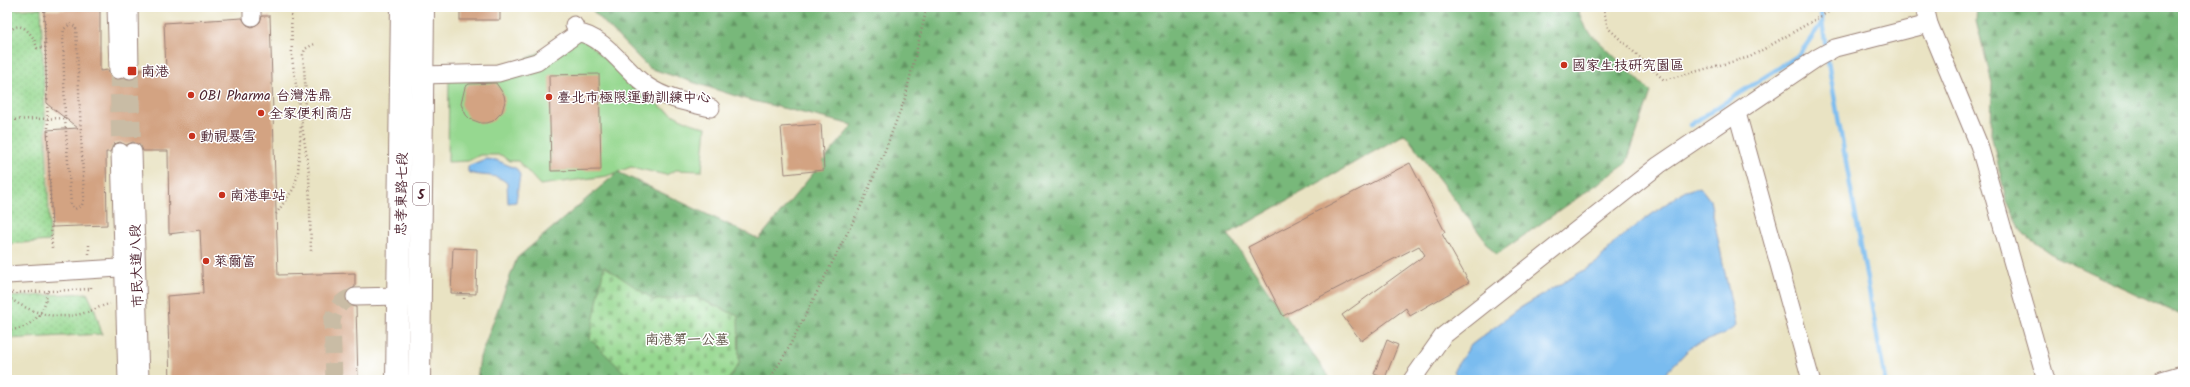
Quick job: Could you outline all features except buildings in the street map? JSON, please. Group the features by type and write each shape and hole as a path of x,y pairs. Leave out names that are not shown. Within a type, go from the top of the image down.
{"main road":[{"name":"忠孝東路七段","path":"397,380 400,296 402,7"},
{"name":"忠孝東路七段","path":"419,380 423,7"}],"street":[{"path":"116,7 124,70 129,7"},
{"path":"1925,7 1929,24 1979,145 2046,380"},
{"path":"1412,380 1443,336 1659,165 1816,58 1835,48 1929,24"},
{"path":"422,75 498,73 537,62 576,29 588,34 604,46 646,86 663,96 711,108"},
{"path":"1737,113 1811,380"},
{"name":"市民大道八段","path":"126,152 130,267 140,380"},
{"path":"7,275 130,267"},
{"name":"市民大道八段","path":"127,380 130,267"},
{"path":"355,298 400,296"},
{"path":"2162,380 2183,374"}],"path":[{"path":"44,7 52,248"},
{"path":"291,7 292,58 309,172 311,252"},
{"path":"769,380 787,351 862,204 886,148 905,98 927,7"},
{"path":"1603,7 1608,28 1664,80 1750,57 1837,7"},
{"path":"70,24 76,27 84,198 82,205 75,209 71,206 65,118 63,36 64,29 70,24"},
{"path":"8,55 7,40 12,30 19,27 28,29 34,36 37,48 45,47"},
{"path":"276,214 294,188 298,173 302,121 306,95 303,55 305,49 316,43"},
{"path":"7,120 65,118"},
{"path":"91,289 7,293 8,297 20,305 40,314 56,316 76,316 106,304"},
{"path":"7,330 30,325 40,314 47,291"}],"green space":[{"path":"589,7 1577,7 1585,28 1651,92 1626,164 1496,255 1405,134 1228,234 1331,380 477,380 480,357 517,258 618,172 759,239 853,125 745,99 649,68"},
{"path":"1977,7 2183,7 2183,316 2055,256 2023,234 2006,199 1991,134 1992,83 1976,20"},
{"path":"41,8 50,241 7,244 7,10"},
{"name":"臺北市極限運動訓練中心","path":"578,33 621,74 655,102 672,114 689,122 706,127 702,171 676,170 666,175 631,167 607,176 540,185 518,161 509,161 501,155 480,155 468,161 448,162 449,74 498,73"},
{"name":"南港第一公墓","path":"604,266 654,300 695,297 738,316 739,363 728,380 632,380 590,339"},
{"path":"87,293 95,310 102,334 7,339 7,297"}],"water":[{"path":"485,159 496,160 517,169 520,175 516,202 508,203 507,183 498,177 478,175 468,172 468,166"},
{"path":"1700,187 1710,200 1736,326 1726,333 1692,346 1659,380 1461,380 1453,371 1471,345 1520,308 1596,263 1617,240 1682,192"}],"waterway":[{"path":"1820,7 1826,49"},
{"path":"1690,125 1799,55 1821,24"},
{"path":"1827,56 1885,380"}],"tunnel":[{"path":"118,70 120,152"},
{"path":"130,70 133,152"},
{"path":"334,380 332,320 335,311 340,304 346,299 355,297"}],"place":[{"name":"國家生技研究園區","path":"1564,65"},
{"name":"南港","path":"132,71"},
{"name":"OBI Pharma 台灣浩鼎","path":"191,95"},
{"name":"臺北市極限運動訓練中心","path":"549,97"},
{"name":"全家便利商店","path":"261,113"},
{"name":"動視暴雪","path":"192,136"},
{"name":"南港車站","path":"222,195"},
{"name":"萊爾富","path":"206,261"}]}
